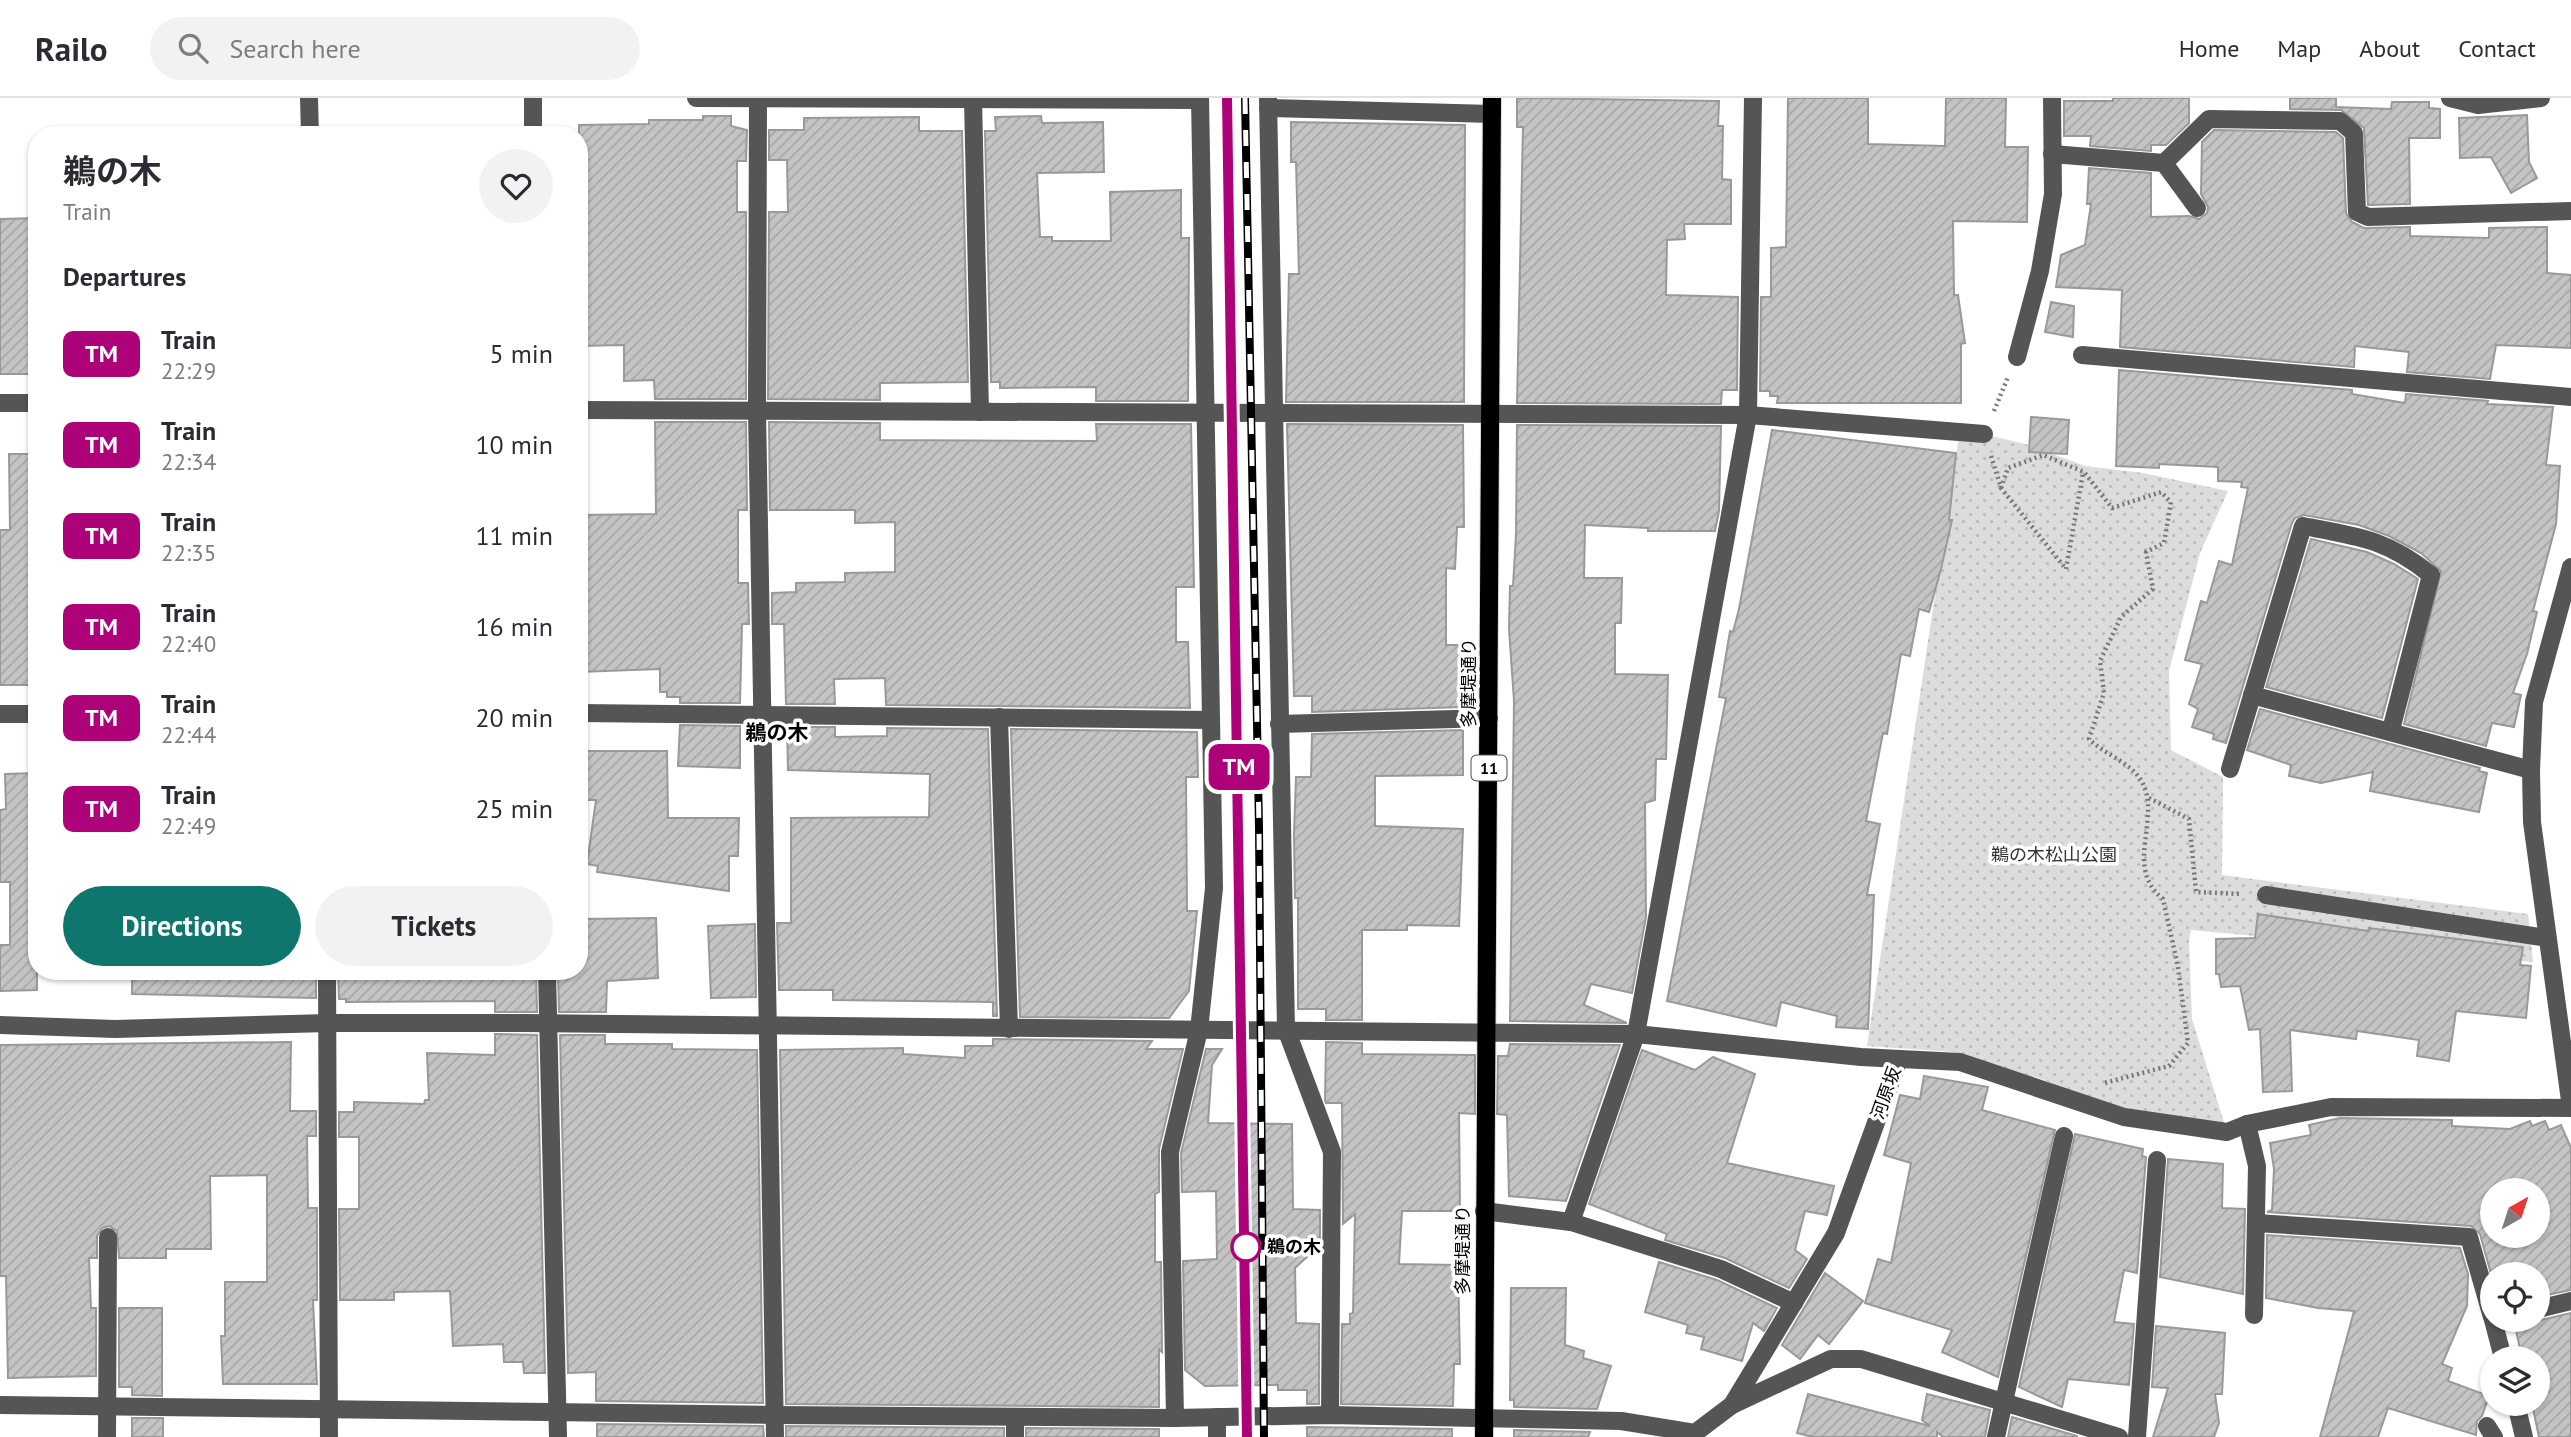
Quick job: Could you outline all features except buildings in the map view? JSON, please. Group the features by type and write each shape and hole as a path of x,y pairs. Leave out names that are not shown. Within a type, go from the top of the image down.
{"main road":[{"name":"多摩堤通り","path":"1483,1428 1492,106"}],"street":[{"path":"309,98 310,126"},
{"path":"533,98 533,126"},
{"path":"696,98 1200,99 1214,888 1199,1030 1170,1152 1175,1418"},
{"path":"758,98 757,411 775,1437"},
{"path":"1571,1222 1636,1034 1748,415 1753,98"},
{"path":"2017,357 2040,271 2053,194 2052,98"},
{"path":"2449,98 2478,105 2541,98"},
{"path":"972,99 980,412"},
{"path":"1330,1415 1332,1152 1286,1029 1268,103 1492,106"},
{"path":"2052,154 2164,163 2209,119 2340,121 2354,133 2357,212 2368,217 2571,211"},
{"path":"2164,163 2197,208"},
{"path":"2082,355 2571,397"},
{"path":"0,403 28,403"},
{"path":"588,410 1748,415 1984,434"},
{"path":"2230,769 2302,526 2373,539 2408,556 2431,575 2391,730"},
{"path":"2571,567 2535,702 2531,770 2532,822 2571,1108"},
{"path":"2252,695 2391,730 2531,770"},
{"path":"588,713 1211,720"},
{"path":"0,714 28,714"},
{"path":"999,717 1009,1029"},
{"path":"1279,724 1489,718"},
{"path":"2266,895 2547,938"},
{"path":"327,980 328,1437"},
{"path":"547,980 558,1437"},
{"path":"0,1025 115,1029 328,1023 1486,1031 1636,1034 1899,1059"},
{"name":"河原坂","path":"1732,1405 1836,1233 1899,1059 1960,1062 2124,1117 2227,1132 2247,1124 2331,1107 2571,1108"},
{"path":"2247,1124 2257,1166 2254,1315"},
{"path":"1996,1437 2064,1136"},
{"path":"2137,1437 2157,1160"},
{"path":"1484,1211 1571,1222 1721,1269 1794,1303"},
{"path":"2256,1223 2469,1237 2480,1275"},
{"path":"107,1437 108,1237"},
{"path":"2550,1306 2571,1301"},
{"path":"0,1405 775,1415 1175,1418 1330,1415 1483,1428 1621,1421 1696,1435 1732,1405 1831,1359 1861,1359 2119,1437"},
{"path":"1015,1416 1015,1437"},
{"path":"2519,1416 2524,1437"},
{"path":"1217,1417 1217,1437"}],"path":[{"path":"2017,357 1984,434 2001,488 2066,569 2084,472"},
{"path":"2001,488 2008,468 2043,456 2084,472 2112,508 2161,492 2171,502 2164,543 2146,552 2153,589 2121,617 2100,661 2104,693 2089,739 2101,751 2120,759 2141,779 2149,798 2143,843 2144,870 2154,892 2163,899 2178,967 2189,1043 2169,1066 2097,1084"},
{"path":"2149,798 2189,818 2196,892 2266,895"}],"green space":[{"name":"鵜の木松山公園","path":"1961,423 1984,434 2029,445 2085,466 2143,473 2228,491 2200,553 2169,671 2171,750 2223,777 2222,875 2528,914 2533,962 2191,930 2189,940 2192,1019 2227,1132 2085,1106 2047,1081 1953,1052 1867,1046"}],"railway":[{"path":"1227,98 1247,1437"},
{"path":"1245,98 1259,827 1264,1437"}],"train":[{"name":"TM","path":"1227,98 1240,827 1247,1437"}],"place":[{"name":"鵜の木","path":"1246,1247"}],"district":[{"name":"鵜の木","path":"777,733"}]}
